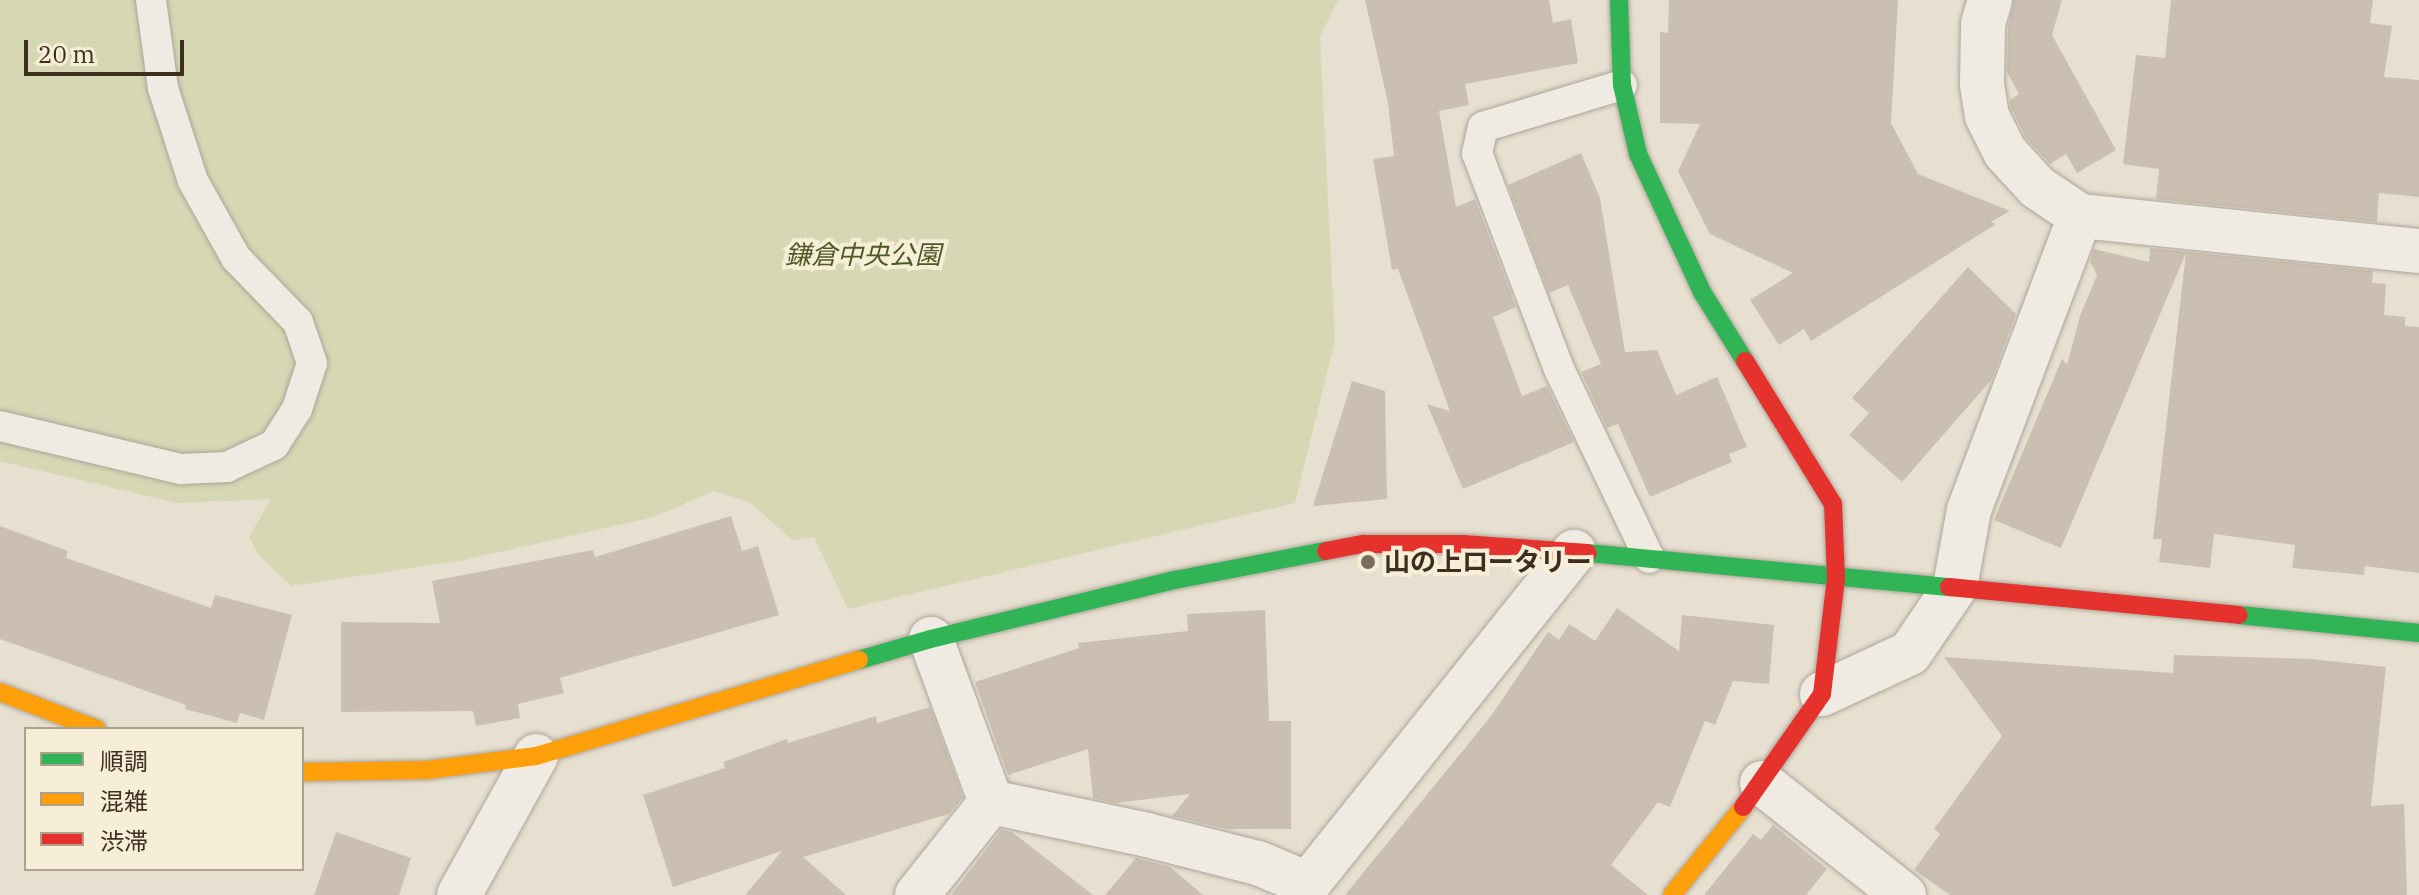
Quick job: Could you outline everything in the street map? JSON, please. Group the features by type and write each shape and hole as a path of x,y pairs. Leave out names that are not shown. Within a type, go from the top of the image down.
{"street":[{"path":"1619,0 1622,85 1638,154 1702,292 1833,504 1836,578 1822,694 1762,783 1672,895"},
{"path":"1990,0 1983,24 1982,84 1987,116 2005,152 2037,187 2080,216 2419,251"},
{"path":"1822,694 1910,653 1955,587 1969,510 2080,216"},
{"path":"304,772 427,770 536,756 931,639 1175,580 1363,544 1463,544 1649,558 2419,633"},
{"path":"991,802 1147,835 1258,863 1304,889 1574,552"},
{"path":"931,639 991,802"},
{"path":"0,692 92,727"},
{"path":"459,895 536,756"},
{"path":"1762,783 1904,895"},
{"path":"917,895 991,802"}],"lane":[{"path":"0,426 181,469 227,467 274,445 297,409 312,363 298,322 236,258 193,181 163,88 151,0"},
{"path":"1622,85 1483,127 1477,153 1560,371 1649,558"}],"green space":[{"name":"鎌倉中央公園","path":"0,0 1338,0 1320,37 1335,340 1295,503 848,609 814,537 792,540 751,503 714,491 654,517 464,560 291,586 258,554 249,537 271,499 177,503 0,461"}],"building":[{"path":"1365,0 1549,0 1553,23 1571,19 1578,63 1465,84 1469,105 1439,111 1456,207 1475,199 1516,307 1493,317 1522,396 1547,386 1574,442 1463,489 1427,404 1450,411 1398,269 1392,270 1373,159 1394,156 1388,103"},
{"path":"1669,0 1898,0 1891,123 1918,174 2010,211 1991,222 1996,224 1811,341 1804,329 1779,345 1750,300 1793,273 1710,234 1678,171 1700,124 1660,123 1660,32 1668,33"},
{"path":"2014,0 2062,0 2052,35 2116,150 2077,173 2066,154 2050,164 2026,138 2011,108 2010,100 2019,94 2007,72 2008,28"},
{"path":"2171,0 2373,0 2370,23 2392,26 2384,77 2419,80 2419,197 2379,193 2377,222 2156,199 2159,169 2123,164 2136,55 2165,58"},
{"path":"1581,153 1600,198 1625,352 1657,350 1676,395 1717,377 1747,447 1729,454 1732,462 1650,497 1618,424 1607,428 1581,372 1601,364 1568,285 1549,293 1508,185"},
{"path":"2150,248 2373,271 2372,283 2386,284 2384,315 2405,317 2405,326 2419,327 2419,573 2365,566 2364,575 2292,568 2295,545 2214,534 2210,568 2159,562 2162,539 2153,539 2186,253 2061,548 1994,520 2062,359 2067,365 2080,316 2097,275 2090,261 2094,249 2149,262"},
{"path":"1968,267 2016,314 1992,379 1902,482 1849,435 1869,413 1852,398"},
{"path":"1352,381 1385,391 1387,499 1313,506"},
{"path":"731,516 742,551 758,546 779,615 560,678 564,693 518,704 520,718 476,726 473,711 341,712 341,622 440,623 432,581 593,550 595,557"},
{"path":"0,526 68,551 66,558 211,608 215,595 292,615 264,720 240,713 237,723 185,709 186,705 0,639"},
{"path":"1617,608 1679,651 1682,615 1774,625 1769,684 1733,681 1715,725 1705,721 1670,807 1658,802 1611,865 1648,895 1345,895 1491,716 1548,632 1559,640 1569,624 1595,641"},
{"path":"1265,610 1269,721 1291,721 1291,829 1226,829 1172,816 1190,794 1115,803 1093,798 1088,749 1008,775 975,682 1079,648 1078,643 1188,631 1187,614"},
{"path":"2174,655 2311,659 2386,667 2371,806 2404,804 2407,895 1950,895 1914,870 1940,834 1934,829 2002,736 1944,657 2173,673"},
{"path":"930,707 963,797 949,814 803,857 846,895 745,895 782,851 673,887 643,795 725,768 723,762 787,739 788,743 876,716 877,723"},
{"path":"1773,825 1827,869 1806,895 1704,895 1753,834 1761,840"},
{"path":"1001,830 1012,832 1093,895 951,895"},
{"path":"336,832 411,858 399,895 314,895"},
{"path":"1136,858 1170,867 1203,895 1105,895"}],"traffic: fast":[{"path":"1619,0 1622,85 1638,154 1702,292 1745,361"},
{"path":"859,660 931,639 1175,580 1326,551"},
{"path":"1588,553 1949,587"},
{"path":"2239,615 2419,633"}],"traffic: slow":[{"path":"304,772 427,770 536,756 859,660"},
{"path":"0,692 92,727"},
{"path":"1672,895 1743,807"}],"traffic: jam":[{"path":"1743,807 1822,694 1836,578 1833,504 1745,361"},
{"path":"1326,551 1363,544 1463,544 1588,553"},
{"path":"1949,587 2239,615"}],"place":[{"name":"山の上ロータリー","path":"1368,562"}]}
